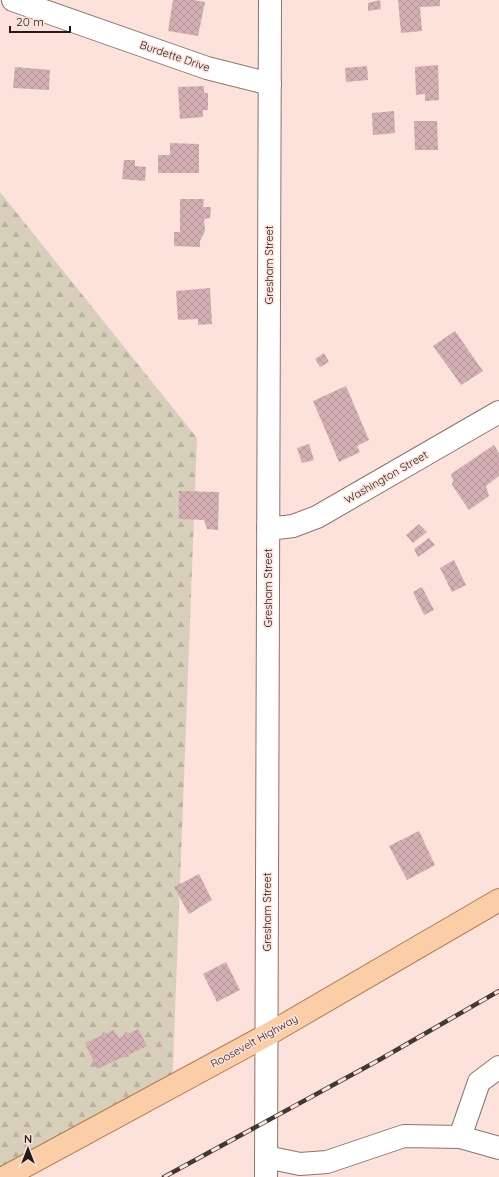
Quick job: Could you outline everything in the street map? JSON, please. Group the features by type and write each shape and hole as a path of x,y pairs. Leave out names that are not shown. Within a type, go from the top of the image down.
{"main road":[{"name":"Roosevelt Highway","path":"5,1177 267,1035 499,900"}],"street":[{"name":"Burdette Drive","path":"13,0 207,68 270,84"},
{"name":"Gresham Street","path":"266,1167 270,0"},
{"name":"Washington Street","path":"268,529 293,526 317,517 499,412"},
{"path":"460,1137 478,1082 499,1067"},
{"path":"266,1167 328,1162 404,1136 460,1137 499,1148"}],"green space":[{"path":"0,192 197,438 172,1092 0,1177"}],"building":[{"path":"173,0 194,0 205,2 198,36 168,31"},
{"path":"380,0 381,9 368,11 368,3"},
{"path":"398,0 440,0 440,6 420,7 422,31 401,33"},
{"path":"438,65 439,100 425,101 425,94 416,95 415,67"},
{"path":"367,66 368,80 346,82 345,68"},
{"path":"15,67 50,70 49,90 13,88"},
{"path":"204,86 204,93 208,93 208,110 203,110 203,117 180,119 178,87"},
{"path":"394,111 395,133 373,135 372,113"},
{"path":"414,121 437,121 438,150 415,150"},
{"path":"170,143 199,144 199,173 158,173 158,155 170,155"},
{"path":"124,160 135,160 135,166 146,167 145,181 122,179"},
{"path":"180,199 204,199 203,207 211,207 210,218 204,219 205,231 200,241 200,247 174,246 174,232 180,232"},
{"path":"210,288 212,324 198,325 198,319 178,320 176,291"},
{"path":"455,331 483,371 461,385 433,346"},
{"path":"324,353 329,362 320,367 315,359"},
{"path":"346,386 369,440 357,446 360,452 339,462 313,401"},
{"path":"309,444 314,460 302,463 297,448"},
{"path":"494,445 499,453 499,476 486,486 489,496 469,510 452,485 453,480 451,474"},
{"path":"179,491 219,492 218,530 207,529 204,520 179,519"},
{"path":"419,524 427,532 413,543 406,535"},
{"path":"429,538 435,545 418,557 414,549"},
{"path":"454,560 466,585 452,592 440,568"},
{"path":"422,587 434,610 424,615 413,592"},
{"path":"419,831 435,865 407,880 389,846"},
{"path":"199,874 212,900 189,914 174,887"},
{"path":"226,962 240,990 217,1002 203,974"},
{"path":"138,1029 147,1046 97,1069 85,1043 114,1030 119,1038"}],"railway":[{"path":"164,1177 379,1060 499,991"}]}
